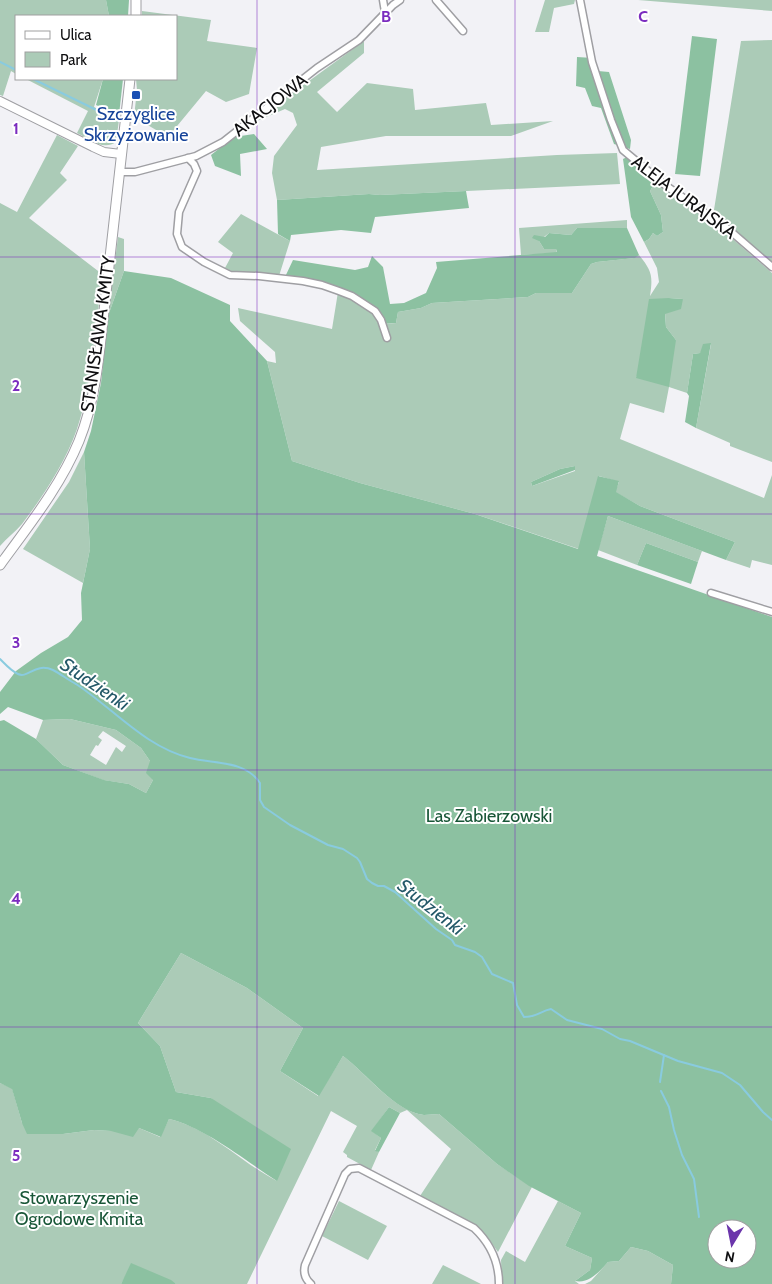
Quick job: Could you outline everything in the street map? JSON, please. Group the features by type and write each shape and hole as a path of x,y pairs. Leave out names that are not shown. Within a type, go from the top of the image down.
{"main road":[{"path":"136,0 136,15"},
{"name":"STANISŁAWA KMITY","path":"0,565 62,476 75,450 93,395 130,80"}],"street":[{"path":"383,0 385,12"},
{"name":"AKACJOWA","path":"120,172 135,172 196,156 230,137 317,68 359,40 385,12 400,0"},
{"path":"436,0 463,32"},
{"name":"ALEJA JURAJSKA","path":"580,0 592,62 623,150 665,185 728,229 772,267"},
{"path":"0,101 104,152 121,154"},
{"path":"188,158 194,164 197,171 179,212 177,234 182,247 230,276 259,276 303,281 322,285 352,296 375,311 381,320 387,338"},
{"path":"711,593 772,612"},
{"path":"311,1284 304,1275 305,1265 345,1174 350,1169 359,1168 474,1228 494,1254 499,1284"}],"green space":[{"path":"0,0 106,0 109,15 15,15 15,73 11,71 3,96 0,95"},
{"path":"106,0 129,0 128,15 109,15"},
{"path":"545,0 575,0 574,4 554,8 549,32 535,32"},
{"path":"638,0 772,0 772,11"},
{"path":"142,11 173,15 142,15"},
{"path":"178,16 211,20 207,41 257,48 249,94 226,102 206,91 168,137 134,117 136,80 178,80"},
{"path":"692,36 717,39 700,176 675,174"},
{"path":"772,40 772,263 736,232 713,216 741,41"},
{"path":"364,41 364,53 317,92 337,112 367,83 413,89 415,110 486,103 491,125 553,121 511,136 386,136 321,147 317,170 617,153 620,184 369,194 277,200 272,173 274,156 297,125 293,113 285,109 250,124"},
{"path":"577,57 593,58 598,71 609,72 631,140 630,149 614,144 601,108 592,106 585,88 576,86"},
{"path":"28,80 103,80 94,107 119,120 116,142 101,145 77,133 88,111"},
{"path":"103,80 123,80 119,115 96,105"},
{"path":"254,134 267,149 240,154 241,176 215,166 211,155 234,137"},
{"path":"57,135 78,146 60,173 67,180 29,218 102,274 94,352 83,410 72,442 46,490 22,524 0,546 0,203 17,212"},
{"path":"627,157 656,181 650,191 661,215 663,232 657,236 653,233 644,242 631,217 623,159"},
{"path":"656,181 705,215 772,273 772,462 730,446 730,443 696,428 711,344 700,353 693,354 687,393 669,387 664,413 630,403 620,439 764,498 772,475 772,565 752,560 750,568 726,560 735,542 640,506 615,492 619,482 599,476 579,549 475,514 360,483 292,461 267,361 276,363 275,352 240,321 238,308 332,329 338,292 356,301 372,313 379,325 396,323 398,312 421,308 432,303 528,297 536,293 572,293 591,264 634,258 639,255 647,265 650,274 650,296 659,282 657,268 644,242 653,233 657,236 663,232 661,215 650,191","holes":["669,298 683,299 665,313 666,327 676,340 636,378","575,466 575,471 532,486 531,482 560,469"]},
{"path":"466,191 469,208 375,217 371,233 341,230 291,235 290,241 278,234 277,200 369,194"},
{"path":"241,214 290,241 279,276 253,272 233,272 225,268 233,253 218,242"},
{"path":"627,220 627,228 577,228 571,235 549,233 539,241 544,249 556,249 557,253 521,255 519,228"},
{"path":"577,228 627,228 639,255 635,258 591,264 572,293 536,293 528,297 432,303 421,308 398,312 396,323 384,324 353,295 285,277 293,260 355,270 368,267 372,256 383,267 390,304 404,303 426,293 437,268 436,262 557,252 556,249 544,249 539,241 532,238 534,235 545,237 549,233 571,235"},
{"path":"118,237 124,239 124,271 108,316"},
{"name":"Las Zabierzowski","path":"124,271 171,278 230,305 230,321 267,361 292,461 360,483 475,514 578,549 598,476 619,481 616,492 640,506 735,542 726,560 608,516 597,556 772,617 772,1284 671,1284 673,1265 648,1251 631,1247 619,1261 608,1262 598,1273 585,1281 575,1281 590,1270 592,1258 565,1246 581,1213 529,1186 497,1164 439,1114 424,1115 402,1107 381,1091 343,1056 319,1096 280,1071 303,1028 247,988 181,953 138,1023 160,1046 176,1092 211,1098 291,1149 277,1181 210,1137 196,1129 169,1119 161,1137 139,1128 133,1137 111,1131 94,1130 63,1134 27,1134 12,1089 0,1083 0,721 4,720 36,739 63,765 104,780 129,784 146,793 153,780 146,773 150,761 141,748 116,730 70,719 43,720 8,707 0,714 0,692 16,671 68,637 82,620 81,593 90,549 84,452 91,431 101,383 108,316"},
{"path":"649,299 683,299 681,309 665,314 666,327 676,340 669,387 636,378"},
{"path":"711,343 696,428 685,422 693,354 700,353 703,344"},
{"path":"84,452 90,549 83,583 23,549 69,482"},
{"path":"575,466 575,470 532,486 531,482 560,469"},
{"path":"608,516 702,551 698,562 646,543 637,565 598,550"},
{"path":"646,543 698,562 691,584 637,565"},
{"path":"70,719 116,730 141,748 150,761 153,780 146,793 129,784 103,780 63,765 36,739 43,720","holes":["103,731 126,746 122,752 116,747 106,765 90,755 96,745 98,746 102,740 98,737"]},
{"name":"Stowarzyszenie Ogrodowe Kmita","path":"181,953 247,988 303,1028 280,1071 318,1096 343,1056 402,1107 424,1115 439,1114 497,1164 532,1187 498,1252 488,1238 475,1226 420,1196 451,1149 407,1110 400,1113 389,1107 372,1131 381,1138 375,1150 379,1152 371,1170 347,1157 343,1152 357,1126 331,1111 247,1284 176,1284 132,1264 121,1284 0,1284 0,1083 12,1088 22,1123 63,1134 94,1130 111,1131 139,1128 160,1137 169,1119 184,1123 198,1130 277,1181 211,1098 176,1092 160,1046 138,1023"},
{"path":"389,1107 400,1113 379,1152 375,1151 381,1138 371,1131"},
{"path":"339,1201 387,1226 368,1260 322,1236"},
{"path":"558,1201 581,1213 565,1246 592,1258 590,1270 575,1281 579,1284 502,1284 501,1260 506,1251 525,1262"},
{"path":"631,1247 648,1251 673,1265 671,1284 585,1284 591,1281 608,1262 619,1261"},
{"path":"131,1263 171,1280 176,1284 121,1284"},
{"path":"443,1265 481,1284 432,1284"}],"waterway":[{"path":"0,62 15,70"},
{"path":"35,80 119,121"},
{"name":"Studzienki","path":"0,659 13,671 22,675 41,668 53,670 90,694 144,736 174,753 190,758 228,764 246,770 260,783 260,800 264,807 290,825 328,845 343,849 357,858 367,879 378,886 384,886 395,892 436,929 452,940 455,945 475,952 482,957 492,974 513,983 517,1005 524,1017 533,1016 551,1009 567,1020 602,1029 620,1039 630,1041 678,1061 722,1073 740,1085 772,1120"},
{"path":"660,1082 664,1055"},
{"path":"661,1091 669,1107 682,1155 694,1179 699,1217"}],"place":[{"name":"Szczyglice Skrzyżowanie","path":"136,95"}]}
